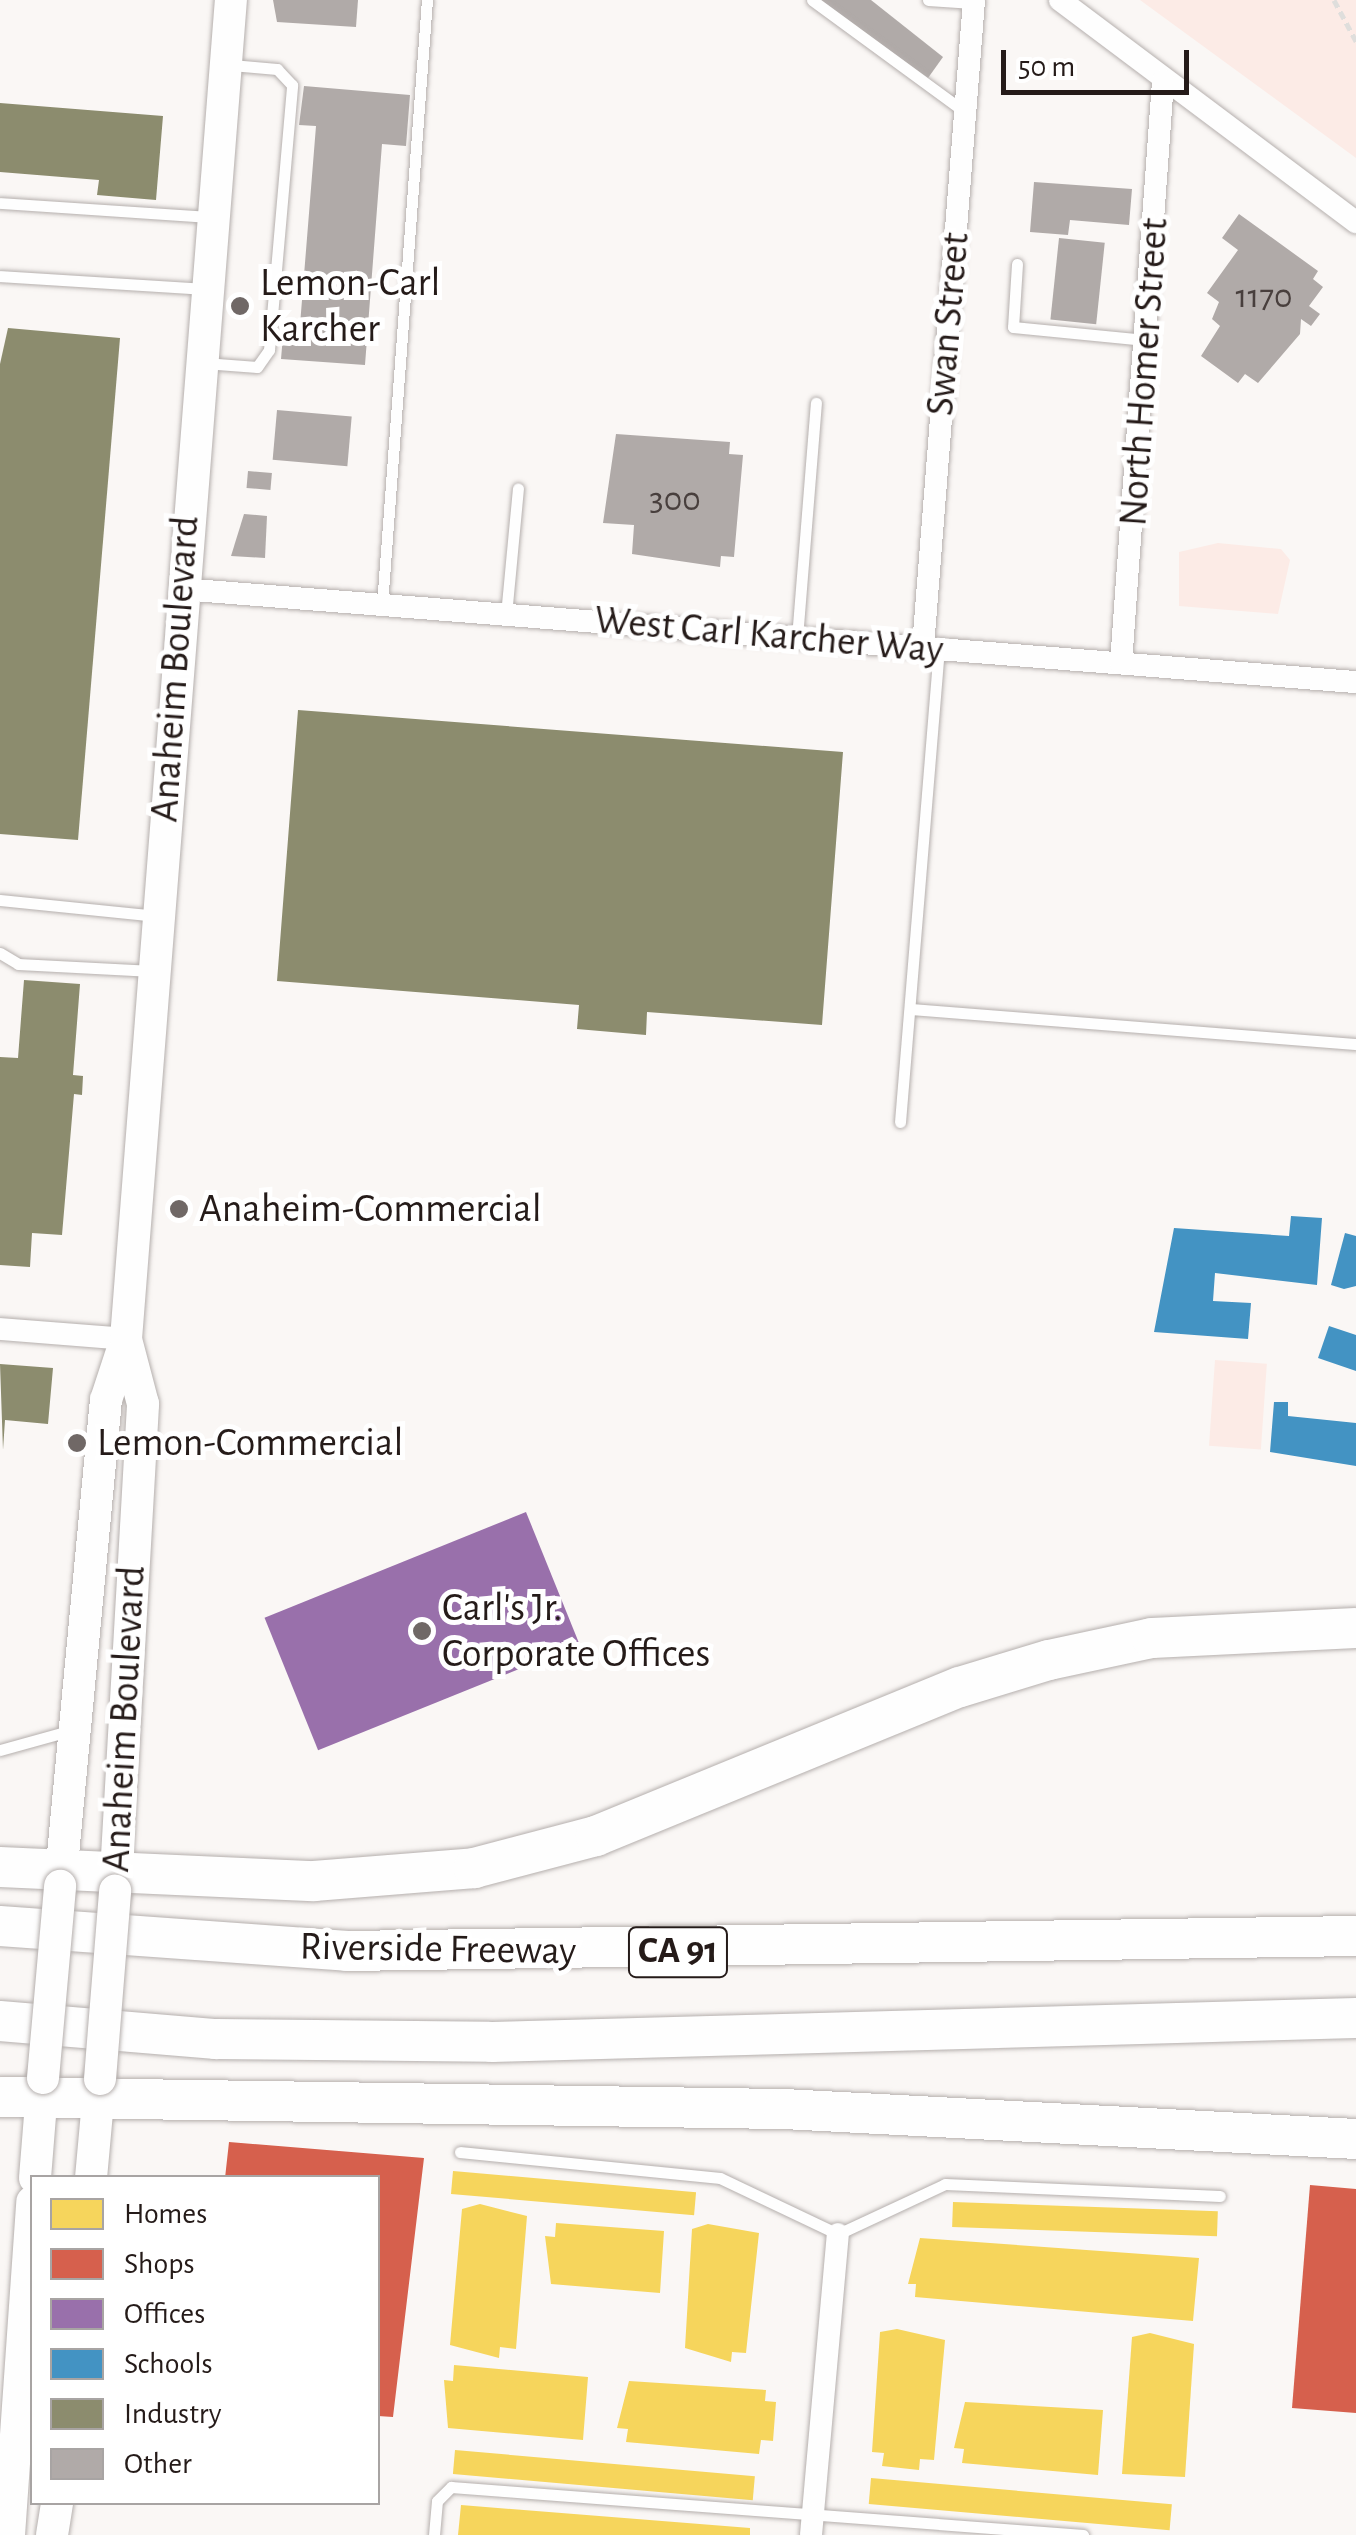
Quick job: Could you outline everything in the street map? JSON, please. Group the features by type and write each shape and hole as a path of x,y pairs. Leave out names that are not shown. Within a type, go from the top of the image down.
{"highway":[{"path":"0,1867 61,1878 116,1882 314,1881 474,1868 596,1836 960,1687 1049,1660 1170,1636 1356,1628"},
{"name":"Riverside Freeway","path":"0,1926 346,1951 1356,1936"},
{"name":"CA 91","path":"0,2022 216,2040 492,2042 1356,2018"},
{"path":"0,2097 42,2088 784,2109 1356,2140"}],"street":[{"name":"Anaheim Boulevard","path":"34,2175 72,1730 106,1400 126,1339 181,589 231,0"},
{"path":"1060,0 1356,222"},
{"name":"Swan Street","path":"931,648 973,2"},
{"name":"North Homer Street","path":"1121,664 1150,340 1164,80"},
{"name":"West Carl Karcher Way","path":"181,589 1356,682"},
{"path":"0,1328 126,1339"},
{"name":"Anaheim Boulevard","path":"92,2175 116,1882 143,1404 126,1339"},
{"path":"9,2535 9,2377 30,2217"},
{"path":"812,2525 838,2234"},
{"path":"52,2535 57,2505"}],"lane":[{"path":"382,604 427,0"},
{"path":"812,0 965,112"},
{"path":"928,0 973,2"},
{"path":"200,363 257,366 269,350 289,122 289,73 226,64"},
{"path":"0,203 212,217"},
{"path":"1017,264 1014,328 1150,340"},
{"path":"0,276 206,289"},
{"path":"798,638 816,402"},
{"path":"506,615 518,489"},
{"path":"900,1122 931,648"},
{"path":"0,900 157,916"},
{"path":"0,953 18,964 153,972"},
{"path":"910,1008 1356,1044"},
{"path":"0,1750 72,1730"},
{"path":"460,2152 720,2178 838,2234 945,2184 1220,2196"},
{"path":"434,2535 436,2500 450,2487 812,2525 1083,2535"}],"path":[{"path":"1334,0 1356,41"}],"shaded area":[{"path":"1140,0 1356,0 1356,158"},
{"path":"1218,543 1281,549 1290,560 1278,614 1179,606 1179,552"},
{"path":"1215,1360 1267,1364 1261,1449 1209,1446"}],"building: Homes":[{"path":"453,2171 696,2192 694,2215 451,2194"},
{"path":"953,2202 1218,2211 1217,2236 952,2227"},
{"path":"480,2204 527,2216 516,2349 500,2347 499,2358 450,2345 462,2209"},
{"path":"556,2223 664,2231 660,2293 551,2284 545,2236 555,2237"},
{"path":"708,2224 759,2233 746,2353 732,2352 731,2362 685,2348 692,2229"},
{"path":"920,2238 1199,2258 1193,2321 915,2297 916,2284 908,2284"},
{"path":"897,2329 945,2340 934,2460 920,2459 919,2470 882,2466 884,2453 872,2452 880,2332"},
{"path":"1150,2333 1194,2344 1185,2477 1122,2474 1132,2337"},
{"path":"454,2365 588,2377 583,2440 448,2428 444,2380 453,2381"},
{"path":"629,2381 766,2390 765,2401 776,2402 773,2441 761,2440 759,2454 626,2442 628,2429 617,2428"},
{"path":"965,2402 1103,2410 1098,2475 962,2463 964,2449 954,2448"},
{"path":"455,2450 755,2476 753,2500 453,2474"},
{"path":"871,2478 1172,2504 1170,2530 869,2504"},
{"path":"461,2505 750,2528 750,2535 458,2535"}],"building: Shops":[{"path":"229,2142 424,2158 393,2417 380,2416 380,2175 225,2175"},
{"path":"1310,2185 1356,2189 1356,2413 1292,2408"}],"building: Offices":[{"name":"Carl's Jr. Corporate Offices","path":"526,1512 580,1645 318,1750 265,1618"}],"building: Schools":[{"path":"1291,1216 1322,1218 1317,1285 1215,1273 1213,1301 1251,1303 1248,1339 1154,1332 1174,1228 1289,1236"},
{"path":"1345,1233 1356,1236 1356,1286 1344,1289 1331,1285"},
{"path":"1329,1326 1356,1335 1356,1371 1318,1358"},
{"path":"1274,1402 1288,1402 1288,1416 1356,1423 1356,1466 1270,1452"}],"building: Industry":[{"path":"0,103 163,116 156,200 97,195 99,180 0,172"},
{"path":"8,328 120,338 78,840 0,834 0,364"},
{"path":"298,710 843,752 822,1025 647,1012 646,1035 577,1029 579,1005 277,981"},
{"path":"24,980 80,984 73,1075 83,1076 82,1095 74,1094 62,1235 32,1233 30,1267 0,1265 0,1057 18,1058"},
{"path":"0,1364 53,1368 48,1424 5,1420 3,1450"}],"building: Other":[{"path":"273,0 358,0 356,27 277,22"},
{"path":"819,0 871,0 943,57 928,78"},
{"path":"304,86 410,95 406,146 382,144 365,365 281,359 284,324 300,325 316,126 299,125"},
{"path":"1034,182 1132,189 1129,225 1070,220 1068,235 1030,232"},
{"path":"1239,214 1318,271 1313,279 1323,287 1309,306 1320,314 1311,326 1301,319 1300,334 1258,383 1245,374 1238,383 1201,356 1220,326 1212,319 1219,302 1207,293 1238,250 1222,238"},
{"path":"1059,238 1105,243 1096,324 1050,320"},
{"path":"277,410 352,417 347,466 273,460"},
{"path":"616,434 730,442 729,454 743,455 734,557 721,556 720,567 632,554 634,525 603,523"},
{"path":"248,471 272,473 270,490 247,488"},
{"path":"244,514 267,516 265,558 231,556"}],"place":[{"name":"Lemon-Carl Karcher","path":"240,306"},
{"name":"Anaheim-Commercial","path":"179,1209"},
{"name":"Lemon-Commercial","path":"77,1443"},
{"name":"Carl's Jr. Corporate Offices","path":"422,1631"}]}
